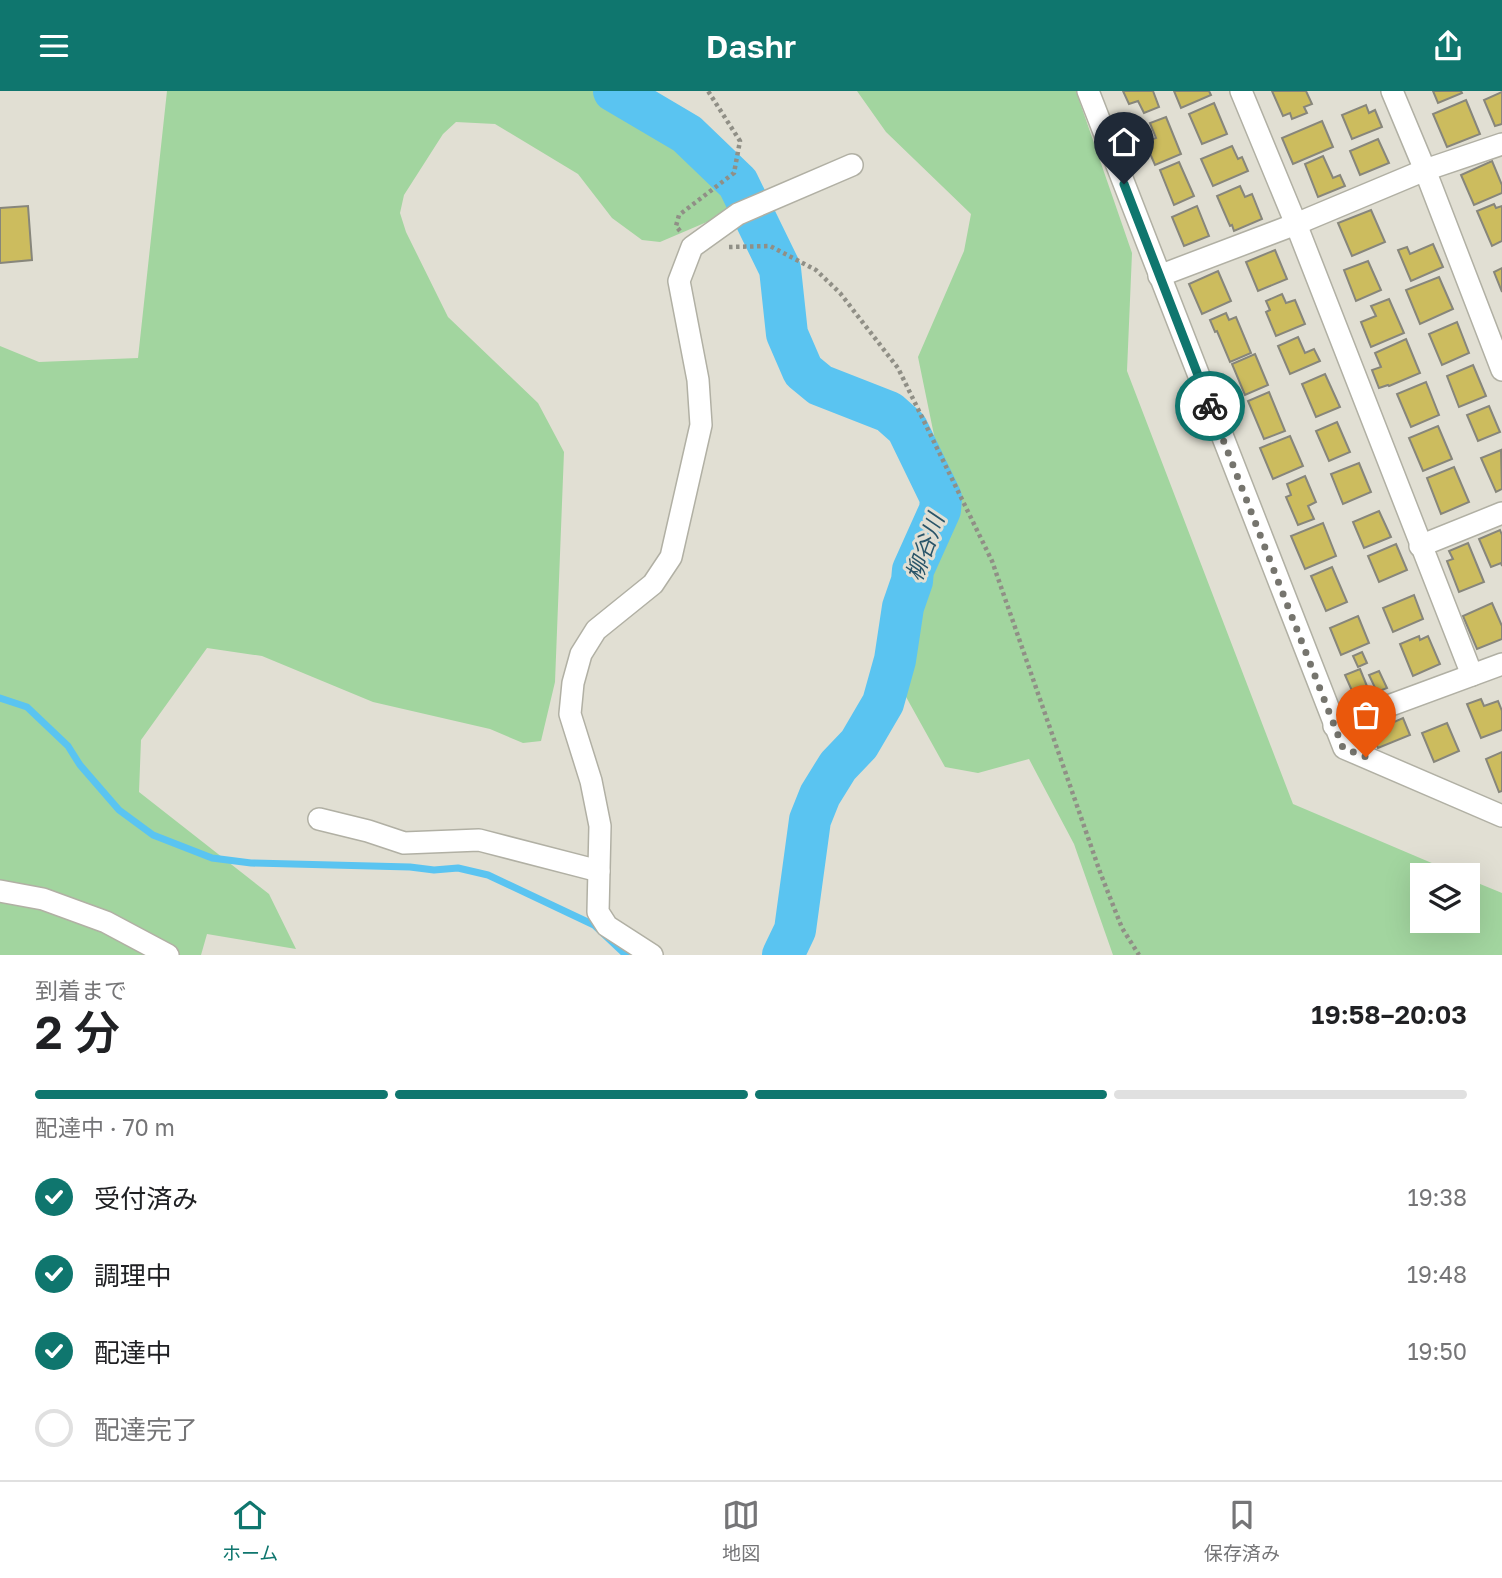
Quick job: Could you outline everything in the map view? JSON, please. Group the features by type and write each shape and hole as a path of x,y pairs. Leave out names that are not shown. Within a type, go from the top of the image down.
{"street":[{"path":"1088,91 1343,748 1502,816"},
{"path":"1241,91 1296,224 1472,675"},
{"path":"1392,91 1502,370"},
{"path":"1159,276 1296,224 1425,170 1502,144"},
{"path":"652,955 607,926 598,912 600,826 591,781 570,714 573,683 581,654 596,630 653,584 671,557 701,425 698,380 678,281 692,247 738,214 852,165"},
{"path":"1420,546 1502,513"},
{"path":"1334,726 1502,664"},
{"path":"319,819 404,843 479,840 599,871"},
{"path":"0,891 43,899 106,922 168,955"}],"path":[{"path":"708,91 740,141 734,173 679,215 676,226 692,247 770,246 816,270 840,293 898,368 992,561 1100,872 1122,928 1139,955"}],"green space":[{"path":"167,91 631,91 673,106 722,154 735,210 660,242 642,240 612,218 578,174 495,124 456,122 443,134 404,195 400,213 406,232 448,317 538,403 564,452 555,682 541,741 523,743 490,729 373,702 262,656 207,648 141,740 139,792 269,894 296,949 207,934 201,955 0,955 0,346 39,362 138,358"},
{"path":"857,91 1076,91 1132,253 1127,371 1293,804 1432,863 1410,863 1410,933 1480,933 1480,884 1502,893 1502,955 1113,955 1074,844 1029,759 978,773 945,767 905,695 900,672 951,518 918,357 964,251 971,214 886,132"}],"building":[{"path":"1123,91 1153,91 1159,107 1144,113 1138,101 1129,104"},
{"path":"1174,91 1209,91 1211,95 1181,108"},
{"path":"1272,91 1306,91 1312,104 1304,107 1307,113 1292,119 1290,113 1283,116"},
{"path":"1433,91 1461,91 1462,93 1438,103"},
{"path":"1502,92 1502,124 1495,126 1484,100"},
{"path":"1466,100 1480,134 1447,147 1433,114"},
{"path":"1214,103 1227,134 1202,144 1189,114"},
{"path":"1366,105 1369,113 1375,110 1382,127 1352,139 1342,115"},
{"path":"1166,117 1181,154 1155,165 1145,142 1156,138 1150,123"},
{"path":"1322,121 1333,147 1293,164 1282,138"},
{"path":"1378,139 1389,163 1360,175 1350,151"},
{"path":"1232,146 1238,159 1242,157 1248,171 1213,186 1201,159"},
{"path":"1323,156 1333,178 1340,175 1345,186 1318,197 1305,164"},
{"path":"1492,161 1502,185 1502,193 1474,205 1461,175"},
{"path":"1179,162 1194,196 1174,205 1160,170"},
{"path":"1240,186 1245,197 1252,194 1262,219 1234,231 1217,196"},
{"path":"1494,204 1496,208 1502,206 1502,241 1492,246 1477,211"},
{"path":"28,206 32,260 0,263 0,208"},
{"path":"1197,206 1209,236 1184,246 1172,217"},
{"path":"1371,210 1385,242 1352,256 1338,223"},
{"path":"1433,244 1443,267 1411,281 1398,250 1407,247 1410,254"},
{"path":"1275,250 1287,279 1258,291 1246,262"},
{"path":"1368,261 1381,290 1356,301 1344,270"},
{"path":"1502,268 1502,292 1494,272"},
{"path":"1218,271 1231,301 1202,314 1189,284"},
{"path":"1439,277 1453,309 1420,324 1406,290"},
{"path":"1282,294 1286,303 1295,300 1305,324 1276,336 1266,312 1270,310 1266,301"},
{"path":"1389,299 1404,333 1371,347 1361,322 1376,316 1371,306"},
{"path":"1226,313 1229,320 1236,317 1251,353 1230,362 1210,320"},
{"path":"1457,322 1469,353 1442,365 1429,334"},
{"path":"1298,337 1305,353 1314,349 1320,361 1290,374 1278,346"},
{"path":"1406,339 1420,373 1379,388 1372,370 1381,367 1375,353"},
{"path":"1255,354 1268,385 1245,395 1232,364"},
{"path":"1473,365 1486,396 1459,407 1447,376"},
{"path":"1325,374 1340,407 1316,417 1302,384"},
{"path":"1426,382 1439,415 1411,427 1397,394"},
{"path":"1269,392 1285,431 1264,439 1248,401"},
{"path":"1489,406 1500,432 1478,441 1467,415"},
{"path":"1337,422 1350,452 1329,461 1316,431"},
{"path":"1438,426 1452,459 1423,471 1409,438"},
{"path":"1290,436 1303,466 1273,479 1260,448"},
{"path":"1501,450 1502,489 1496,492 1481,458"},
{"path":"1359,463 1371,492 1343,504 1331,474"},
{"path":"1454,467 1469,502 1441,514 1427,478"},
{"path":"1305,476 1316,502 1308,506 1314,519 1298,525 1286,497 1291,495 1287,484"},
{"path":"1379,511 1391,537 1364,548 1353,522"},
{"path":"1323,523 1336,556 1305,569 1291,536"},
{"path":"1500,530 1502,566 1501,563 1491,567 1479,539"},
{"path":"1468,543 1484,582 1459,592 1447,561 1453,559 1449,551"},
{"path":"1396,544 1407,570 1379,582 1368,556"},
{"path":"1332,567 1347,602 1326,611 1311,576"},
{"path":"1414,595 1423,619 1393,632 1383,608"},
{"path":"1492,603 1502,626 1502,639 1477,649 1463,616"},
{"path":"1358,616 1369,643 1341,655 1330,628"},
{"path":"1419,636 1420,640 1428,636 1440,664 1413,676 1400,644"},
{"path":"1362,652 1367,663 1358,667 1353,656"},
{"path":"1360,669 1371,696 1357,702 1345,675"},
{"path":"1379,671 1387,688 1377,692 1369,675"},
{"path":"1481,699 1484,706 1498,701 1502,711 1502,730 1481,738 1467,704"},
{"path":"1403,718 1410,735 1378,748 1371,732"},
{"path":"1447,723 1459,751 1434,762 1422,733"},
{"path":"1502,752 1502,791 1499,792 1486,759"}],"waterway":[{"name":"柳谷川","path":"614,91 687,134 738,183 780,269 787,334 803,371 820,385 889,412 907,428 941,498 940,510 913,570 903,607 895,660 883,703 859,744 838,766 820,795 810,820 795,930 783,955"},
{"path":"0,698 27,707 68,746 80,765 119,810 153,835 212,858 251,863 434,870 458,868 488,875 594,925 626,955"}],"way so far":[{"path":"1210,406 1343,748 1366,757"}],"route":[{"path":"1124,184 1210,406"}]}
